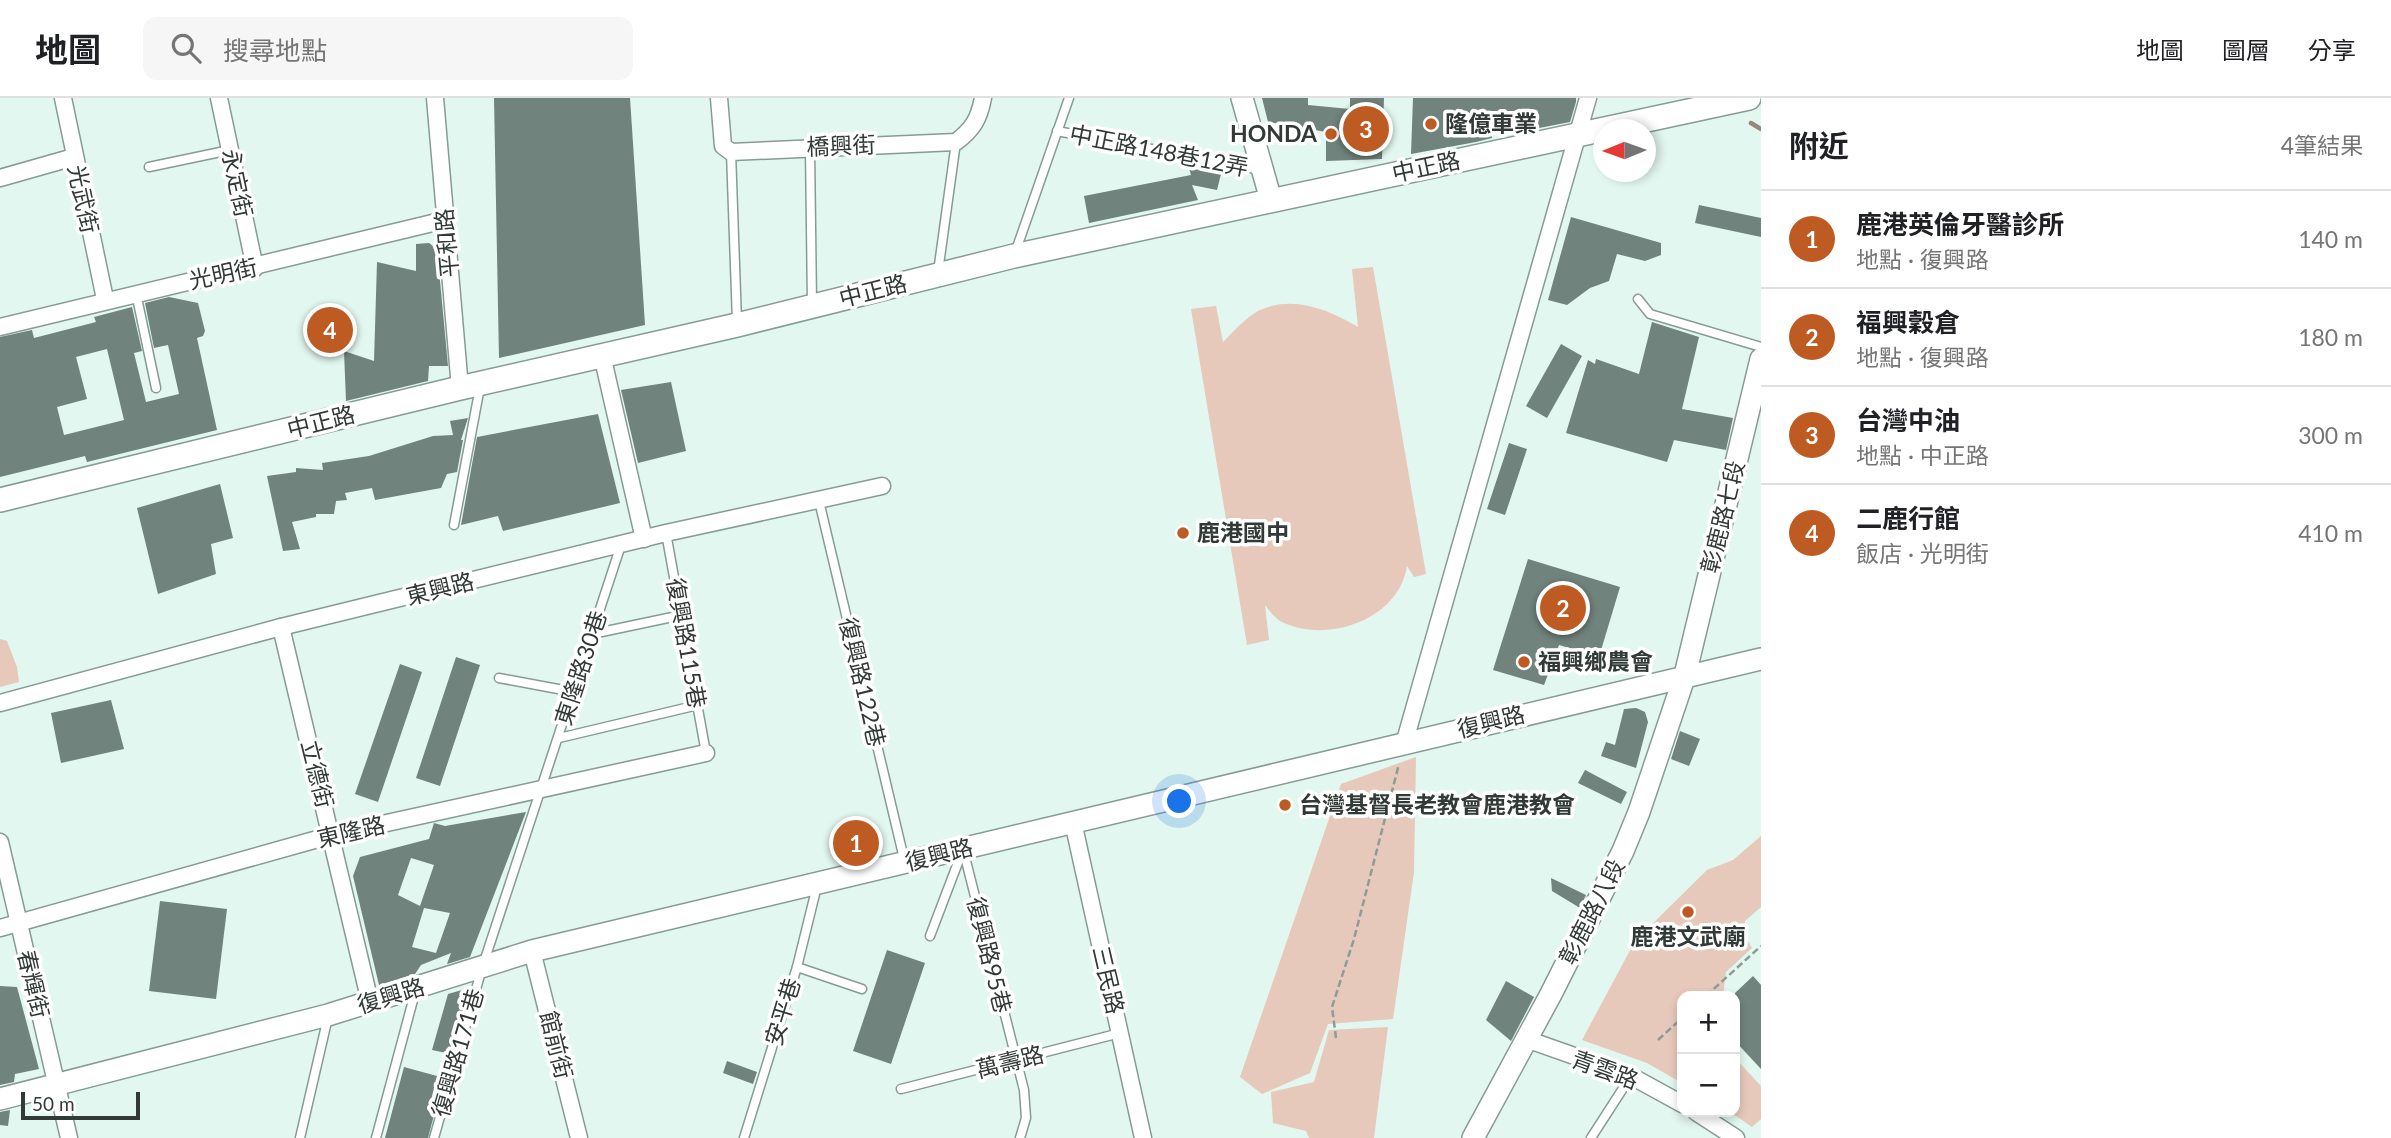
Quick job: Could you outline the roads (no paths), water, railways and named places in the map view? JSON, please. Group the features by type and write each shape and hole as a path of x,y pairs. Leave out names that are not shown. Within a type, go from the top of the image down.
{"main road":[{"name":"中正路","path":"0,500 470,386 812,307 1014,256 1749,98"}],"street":[{"name":"光武街","path":"63,98 105,299"},
{"name":"永定街","path":"219,98 255,268"},
{"name":"平和路","path":"435,98 445,220 470,386"},
{"path":"719,98 723,146 731,152"},
{"path":"956,142 971,131 979,116 983,98"},
{"path":"1242,98 1271,200"},
{"path":"1404,744 1588,98"},
{"name":"橋興街","path":"731,152 956,142"},
{"path":"0,178 74,157"},
{"name":"光明街","path":"0,327 105,299 255,268 445,220"},
{"path":"602,355 644,539"},
{"name":"彰鹿路七段","path":"1685,675 1756,398 1761,359"},
{"name":"東興路","path":"0,703 281,627 666,533 882,486"},
{"name":"立德街","path":"281,627 370,1002"},
{"name":"復興路","path":"0,1098 56,1086 328,1014 532,951 817,886 1073,822 1761,659"},
{"name":"彰鹿路八段","path":"1473,1138 1623,851 1685,675"},
{"name":"東隆路","path":"0,928 332,835 706,752"},
{"name":"三民路","path":"1073,822 1143,1138"},
{"name":"春輝街","path":"0,842 69,1138"},
{"name":"館前街","path":"532,951 579,1138"},
{"name":"青雲路","path":"1526,1039 1631,1076 1677,1101"},
{"path":"1703,1117 1731,1137"}],"lane":[{"path":"1014,256 1069,98"},
{"name":"中正路148巷12弄","path":"1056,131 1261,170"},
{"path":"937,275 956,142"},
{"path":"810,147 812,307"},
{"path":"149,167 230,150"},
{"path":"731,152 737,325"},
{"path":"136,293 156,388"},
{"path":"1638,299 1650,314 1761,347"},
{"path":"454,525 470,386"},
{"name":"復興路122巷","path":"819,501 905,864"},
{"name":"復興路115巷","path":"666,533 706,752"},
{"name":"東隆路30巷","path":"482,968 621,545"},
{"path":"592,634 682,615"},
{"path":"499,678 574,692"},
{"path":"559,738 698,705"},
{"path":"930,936 963,849"},
{"name":"復興路95巷","path":"963,849 1024,1090 1026,1118 1020,1138"},
{"name":"安平巷","path":"744,1138 797,967 817,886"},
{"path":"797,967 862,989"},
{"name":"復興路171巷","path":"434,1138 482,968"},
{"path":"376,1138 416,989"},
{"path":"300,1138 328,1014"},
{"name":"萬壽路","path":"901,1089 1120,1033"},
{"path":"1591,1138 1631,1076"}],"waterway":[{"path":"1751,123 1761,129"}],"place":[{"name":"隆億車業","path":"1431,124"},
{"name":"台灣中油","path":"1366,129"},
{"name":"HONDA","path":"1331,134"},
{"name":"二鹿行館","path":"330,330"},
{"name":"鹿港國中","path":"1183,533"},
{"name":"福興穀倉","path":"1563,608"},
{"name":"福興鄉農會","path":"1524,662"},
{"name":"台灣基督長老教會鹿港教會","path":"1285,805"},
{"name":"鹿港英倫牙醫診所","path":"856,843"},
{"name":"鹿港文武廟","path":"1688,912"}]}
